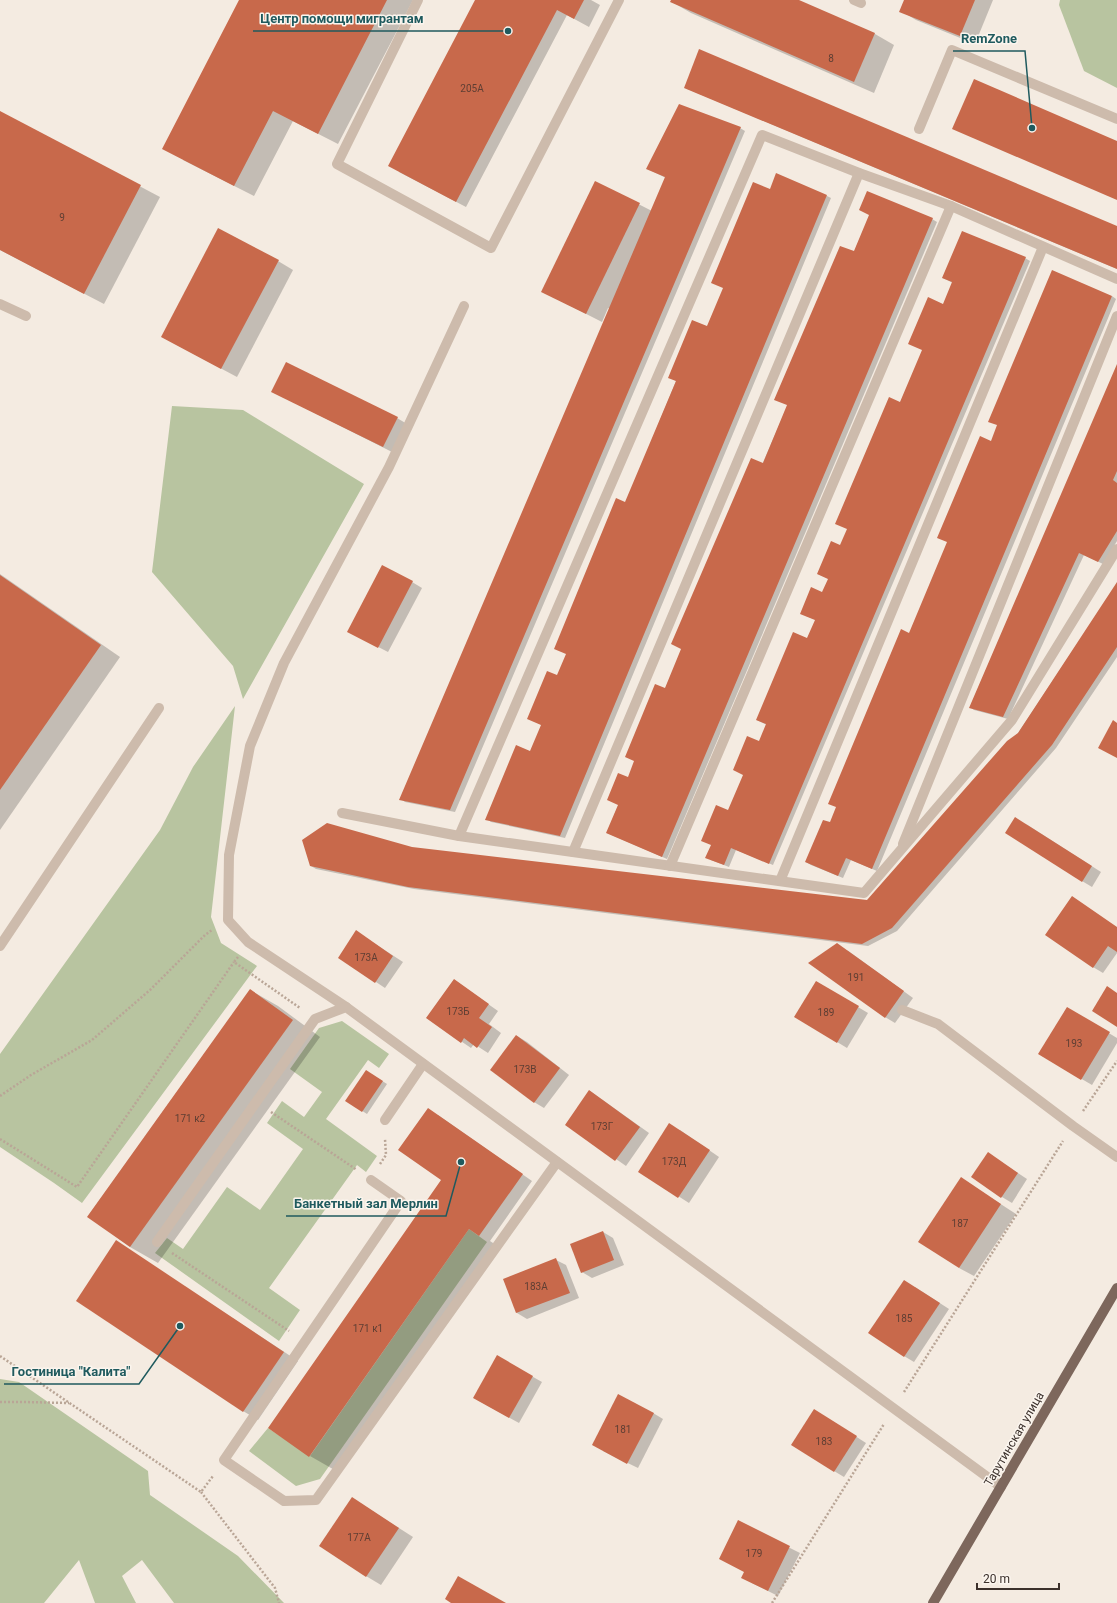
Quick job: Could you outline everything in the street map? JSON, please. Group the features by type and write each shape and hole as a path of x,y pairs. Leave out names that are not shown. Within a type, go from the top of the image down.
{"main road":[{"name":"Тарутинская улица","path":"933,1603 1117,1288"}],"lane":[{"path":"418,0 337,164 490,248 619,0"},
{"path":"919,129 952,50 1117,119"},
{"path":"459,836 762,135 859,173 951,206 1117,279"},
{"path":"573,852 859,173"},
{"path":"670,866 951,206"},
{"path":"780,881 1043,247"},
{"path":"0,304 26,316"},
{"path":"464,306 388,467 284,663 250,746 229,856 228,920 248,942 346,1007 1001,1487"},
{"path":"899,852 1117,316"},
{"path":"342,813 459,836 864,893 1012,720 1117,548"},
{"path":"0,946 159,708"},
{"path":"157,1242 315,1019 346,1007"},
{"path":"902,1010 938,1024 1073,1126 1117,1157"},
{"path":"385,1120 423,1064"},
{"path":"371,1180 401,1201 224,1460 284,1501 316,1500 557,1162"}],"path":[{"path":"0,1096 31,1075 92,1040 150,990 205,935 228,920"},
{"path":"0,1139 78,1188 248,942"},
{"path":"234,962 315,1019"},
{"path":"772,1603 1073,1126 1117,1062"},
{"path":"256,1102 371,1180 386,1155 385,1120"},
{"path":"157,1242 304,1342"},
{"path":"0,1356 201,1492 275,1588 279,1603"},
{"path":"0,1402 71,1404"},
{"path":"201,1492 224,1460"}],"green space":[{"path":"1060,0 1117,0 1117,88 1084,71 1059,5"},
{"path":"172,406 243,410 364,484 243,699 233,666 152,572"},
{"path":"235,706 211,917 221,943 257,966 82,1203 0,1147 0,1054 160,830 193,767"},
{"path":"342,1021 389,1054 379,1068 368,1060 326,1119 377,1156 366,1172 357,1165 269,1288 300,1310 279,1341 155,1253 167,1238 183,1249 227,1187 260,1210 303,1149 267,1123 282,1101 304,1117 322,1092 290,1069 319,1028"},
{"path":"469,1229 487,1242 320,1479 296,1486 249,1451 268,1428 310,1456"},
{"path":"0,1379 19,1382 148,1471 150,1495 238,1556 284,1603 174,1603 142,1560 122,1576 136,1603 95,1603 79,1560 44,1603 0,1603"}],"building":[{"path":"239,0 387,0 318,134 273,111 234,186 162,149"},
{"path":"475,0 584,0 574,19 557,10 456,202 388,166"},
{"path":"671,0 799,0 875,33 854,82 670,2"},
{"path":"904,0 975,0 960,36 899,12"},
{"path":"699,49 1117,226 1117,269 684,88"},
{"path":"974,79 1117,141 1117,200 952,129"},
{"path":"679,104 741,127 450,810 399,800 665,177 646,169"},
{"path":"0,111 141,185 84,294 0,250"},
{"path":"776,173 827,195 560,836 485,820 516,745 530,751 541,725 527,719 547,671 557,675 566,654 554,649 616,498 625,502 676,381 668,378 692,320 707,326 723,288 711,283 753,182 770,189"},
{"path":"595,181 640,203 586,314 541,292"},
{"path":"867,191 933,218 662,857 606,833 618,805 607,800 618,773 628,777 634,761 625,757 655,684 665,688 681,649 671,644 751,458 763,463 787,405 774,400 840,246 854,251 869,215 859,210"},
{"path":"218,228 279,260 221,369 161,337"},
{"path":"962,231 1026,257 769,864 731,848 724,865 705,858 711,845 701,841 716,805 728,810 743,775 733,770 747,736 759,741 766,724 756,720 793,632 807,638 815,620 800,614 811,587 822,592 828,579 817,574 831,541 840,545 847,529 835,524 889,397 900,402 922,350 908,344 928,297 943,304 952,282 942,278"},
{"path":"1052,270 1112,296 872,869 846,858 838,876 805,862 823,820 830,822 836,807 828,804 901,629 909,633 947,542 937,538 980,436 991,441 997,425 988,422"},
{"path":"286,362 398,417 383,447 271,392"},
{"path":"1117,364 1117,471 1113,480 1117,483 1117,531 1098,562 1079,553 1003,717 969,708"},
{"path":"382,565 413,581 378,648 347,632"},
{"path":"0,575 101,645 0,790"},
{"path":"1117,582 1117,647 1052,745 892,928 862,944 408,887 310,866 302,840 327,823 412,847 867,900 1007,741 1018,733"},
{"path":"1113,720 1117,723 1117,758 1098,748"},
{"path":"1015,817 1092,866 1082,882 1005,833"},
{"path":"1072,896 1117,927 1117,952 1108,946 1093,968 1045,935"},
{"path":"356,930 393,956 375,983 338,958"},
{"path":"837,943 904,991 885,1018 808,963"},
{"path":"454,979 489,1004 479,1018 492,1027 477,1048 464,1038 461,1043 426,1018"},
{"path":"816,981 859,1006 837,1043 794,1017"},
{"path":"1107,986 1117,993 1117,1027 1092,1011"},
{"path":"250,989 293,1020 130,1247 87,1217"},
{"path":"1067,1007 1110,1032 1081,1080 1038,1054"},
{"path":"516,1035 560,1068 534,1103 490,1070"},
{"path":"366,1070 383,1081 362,1112 345,1101"},
{"path":"589,1090 640,1127 615,1161 565,1125"},
{"path":"428,1108 523,1174 479,1236 469,1229 309,1457 268,1428 441,1180 398,1150"},
{"path":"669,1123 710,1150 678,1198 638,1172"},
{"path":"988,1152 1018,1173 1001,1198 971,1177"},
{"path":"961,1177 1001,1204 959,1268 918,1242"},
{"path":"603,1231 614,1260 581,1273 570,1244"},
{"path":"116,1240 284,1352 243,1412 76,1301"},
{"path":"556,1258 570,1293 516,1313 503,1279"},
{"path":"904,1280 940,1303 904,1357 868,1333"},
{"path":"497,1355 533,1376 509,1418 473,1398"},
{"path":"618,1394 654,1413 627,1464 592,1445"},
{"path":"814,1409 857,1436 834,1472 791,1445"},
{"path":"352,1497 399,1528 366,1577 319,1546"},
{"path":"738,1520 790,1546 768,1591 741,1578 744,1572 719,1559"},
{"path":"458,1576 506,1603 451,1603 445,1599"}],"place":[{"name":"Центр помощи мигрантам","path":"508,31"},
{"name":"RemZone","path":"1032,128"},
{"name":"Банкетный зал Мерлин","path":"461,1162"},
{"name":"Гостиница \"Калита\"","path":"180,1326"}]}
